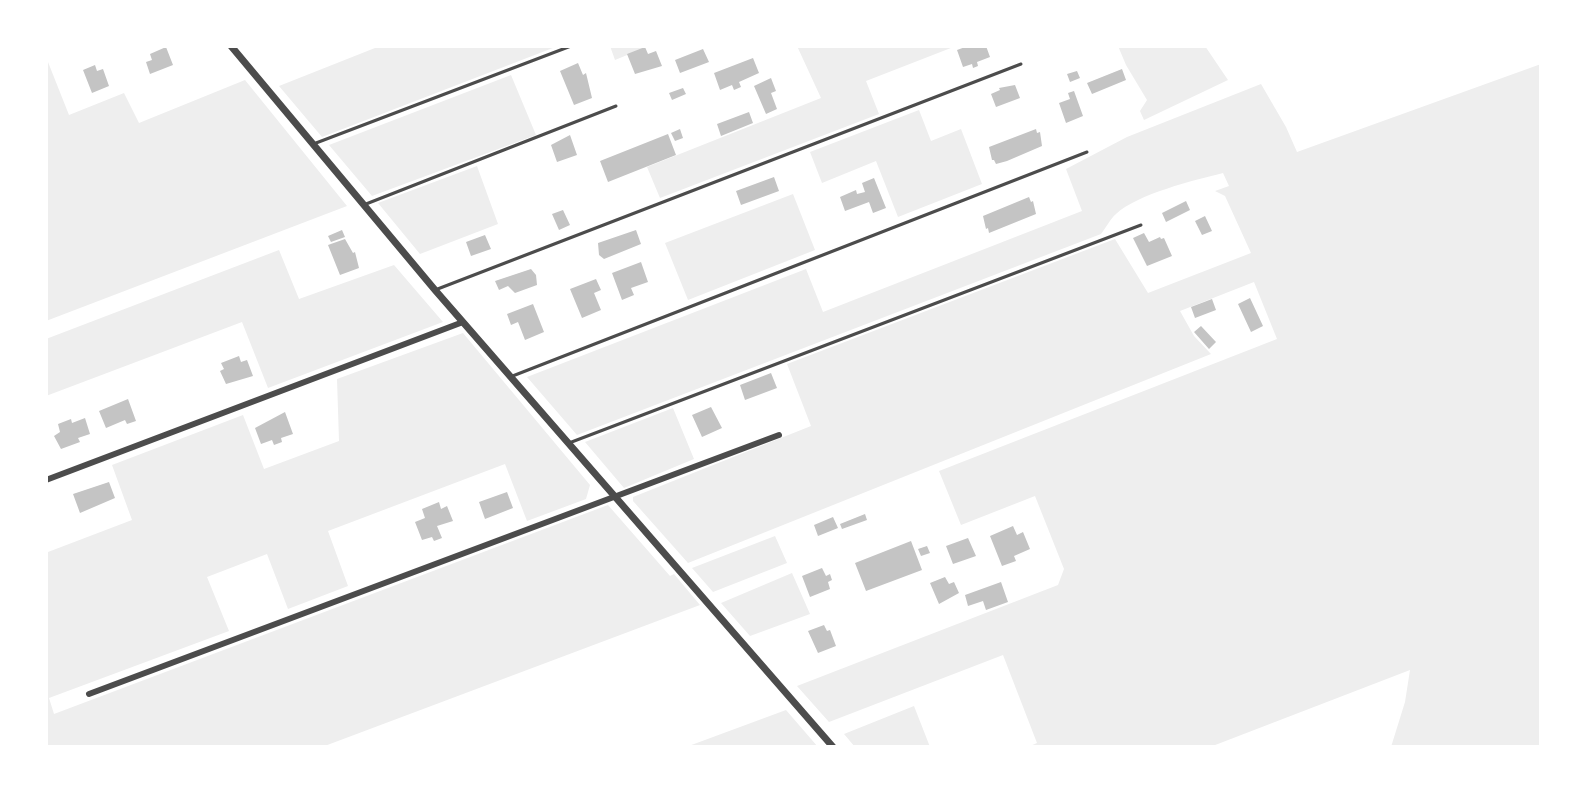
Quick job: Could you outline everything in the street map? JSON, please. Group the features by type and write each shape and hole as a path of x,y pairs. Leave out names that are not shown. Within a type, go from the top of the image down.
{"street":[{"path":"231,46 435,290 833,747"},
{"path":"46,480 463,322"},
{"path":"89,694 779,435"}],"lane":[{"path":"312,144 401,113 571,46"},
{"path":"435,290 1021,64"},
{"path":"364,205 616,106"},
{"path":"510,377 1087,152"},
{"path":"569,443 1141,225"}],"shaded area":[{"path":"380,46 558,46 322,137 279,86"},
{"path":"610,46 649,46 615,60"},
{"path":"797,46 956,46 866,81 879,114 660,198 647,167 821,98"},
{"path":"1118,46 1205,46 1228,80 1144,120 1140,111 1147,100"},
{"path":"46,57 69,115 124,93 139,123 245,80 347,206 46,321"},
{"path":"1541,64 1541,747 1391,747 1405,702 1410,670 1210,747 1028,747 1037,743 1003,655 829,722 797,686 1058,585 1064,569 1035,496 961,525 939,471 1277,339 1254,282 1180,311 1194,336 1211,354 688,563 633,501 633,497 811,426 787,364 1115,239 1148,293 1251,253 1225,196 1215,191 1229,186 1223,173 1138,200 1116,214 1101,234 577,435 527,377 806,269 823,312 1082,211 1066,169 1127,137 1261,84 1297,152"},
{"path":"511,75 536,135 372,196 329,145"},
{"path":"919,110 931,141 961,129 982,184 898,217 876,161 822,183 810,152"},
{"path":"477,166 498,224 420,254 378,203"},
{"path":"793,194 815,250 688,300 665,243"},
{"path":"279,250 299,299 394,265 443,322 268,388 242,322 46,396 46,339"},
{"path":"463,333 590,485 586,499 527,521 505,464 328,531 348,586 288,609 267,554 207,577 229,631 49,698 54,714 608,505 670,576 674,574 700,605 322,747 46,747 46,550 48,552 132,520 112,465 243,415 264,469 339,441 337,379"},
{"path":"673,408 694,459 624,488 585,442"},
{"path":"775,536 787,563 713,592 692,568"},
{"path":"792,573 810,614 750,636 721,603"},
{"path":"914,706 930,747 855,747 844,734"},
{"path":"786,710 818,747 686,747"}],"building":[{"path":"968,46 986,46 990,57 977,62 978,66 973,68 972,64 963,67 957,50"},
{"path":"166,47 173,65 150,74 146,62 152,60 150,54"},
{"path":"645,47 648,54 656,51 662,66 635,74 627,54"},
{"path":"703,49 709,62 680,73 675,60"},
{"path":"753,58 759,73 739,82 741,87 734,90 732,85 720,90 714,73"},
{"path":"578,63 583,75 586,73 592,98 574,105 560,71"},
{"path":"95,65 97,71 103,69 109,86 92,93 83,70"},
{"path":"1122,69 1126,80 1092,94 1087,83"},
{"path":"1077,71 1080,78 1070,82 1067,74"},
{"path":"771,78 776,91 771,93 777,109 766,114 754,86"},
{"path":"1015,85 1020,98 996,107 991,94 999,88"},
{"path":"683,88 686,94 672,100 669,93"},
{"path":"1074,91 1083,116 1066,123 1059,103 1070,99 1068,93"},
{"path":"749,112 753,123 721,136 717,124"},
{"path":"680,129 683,138 675,141 671,133"},
{"path":"1036,129 1037,133 1040,132 1042,146 1007,161 996,164 992,160 989,147"},
{"path":"668,134 676,155 608,182 600,161"},
{"path":"570,135 577,155 557,162 551,145"},
{"path":"774,177 779,191 741,205 736,191"},
{"path":"874,178 886,208 873,213 869,202 845,211 840,197 856,190 857,194 865,192 862,183"},
{"path":"1029,197 1036,214 989,233 983,216"},
{"path":"1186,201 1190,210 1166,222 1162,213"},
{"path":"563,210 570,225 559,230 552,214"},
{"path":"1205,216 1212,231 1202,235 1195,221"},
{"path":"342,230 345,237 331,242 328,236"},
{"path":"636,230 641,244 604,259 599,255 598,243"},
{"path":"1144,233 1149,242 1164,238 1172,256 1147,266 1133,238"},
{"path":"485,235 491,249 471,256 466,242"},
{"path":"345,239 355,252 359,268 340,275 328,245"},
{"path":"641,262 648,282 631,288 634,295 622,300 612,273"},
{"path":"531,269 536,275 537,285 515,293 508,286 499,290 495,281"},
{"path":"596,279 601,290 594,293 601,310 582,318 570,289"},
{"path":"1250,298 1263,326 1251,332 1238,304"},
{"path":"1212,299 1216,310 1195,318 1191,307"},
{"path":"533,304 544,332 525,340 518,322 511,325 507,314"},
{"path":"1201,326 1216,342 1209,349 1194,332"},
{"path":"239,356 241,362 247,360 253,376 226,384 220,371 224,369 221,363"},
{"path":"771,373 777,388 745,400 740,385"},
{"path":"128,399 136,421 127,424 125,420 106,428 99,411"},
{"path":"711,407 722,428 702,437 692,415"},
{"path":"285,412 293,434 281,438 282,442 274,445 272,440 261,444 255,428"},
{"path":"85,418 90,434 78,438 80,442 61,449 54,436 60,432 58,424"},
{"path":"109,482 115,498 80,513 73,494"},
{"path":"507,492 513,508 485,519 479,502"},
{"path":"439,502 441,509 447,506 453,521 437,526 442,538 422,540 415,522 425,518 422,509"},
{"path":"865,514 867,520 842,529 840,524"},
{"path":"833,517 838,528 818,536 814,525"},
{"path":"1013,526 1017,535 1023,532 1030,549 1014,556 1016,561 1002,566 990,536"},
{"path":"968,538 976,556 953,564 946,546"},
{"path":"911,541 922,570 866,591 855,563"},
{"path":"927,546 930,553 921,556 918,549"},
{"path":"822,568 826,576 830,574 830,589 810,597 802,576"},
{"path":"945,577 949,584 954,582 959,593 939,604 930,583"},
{"path":"1001,582 1008,602 986,610 983,601 968,606 965,595"},
{"path":"824,625 827,631 830,630 836,646 818,653 808,631"}]}
